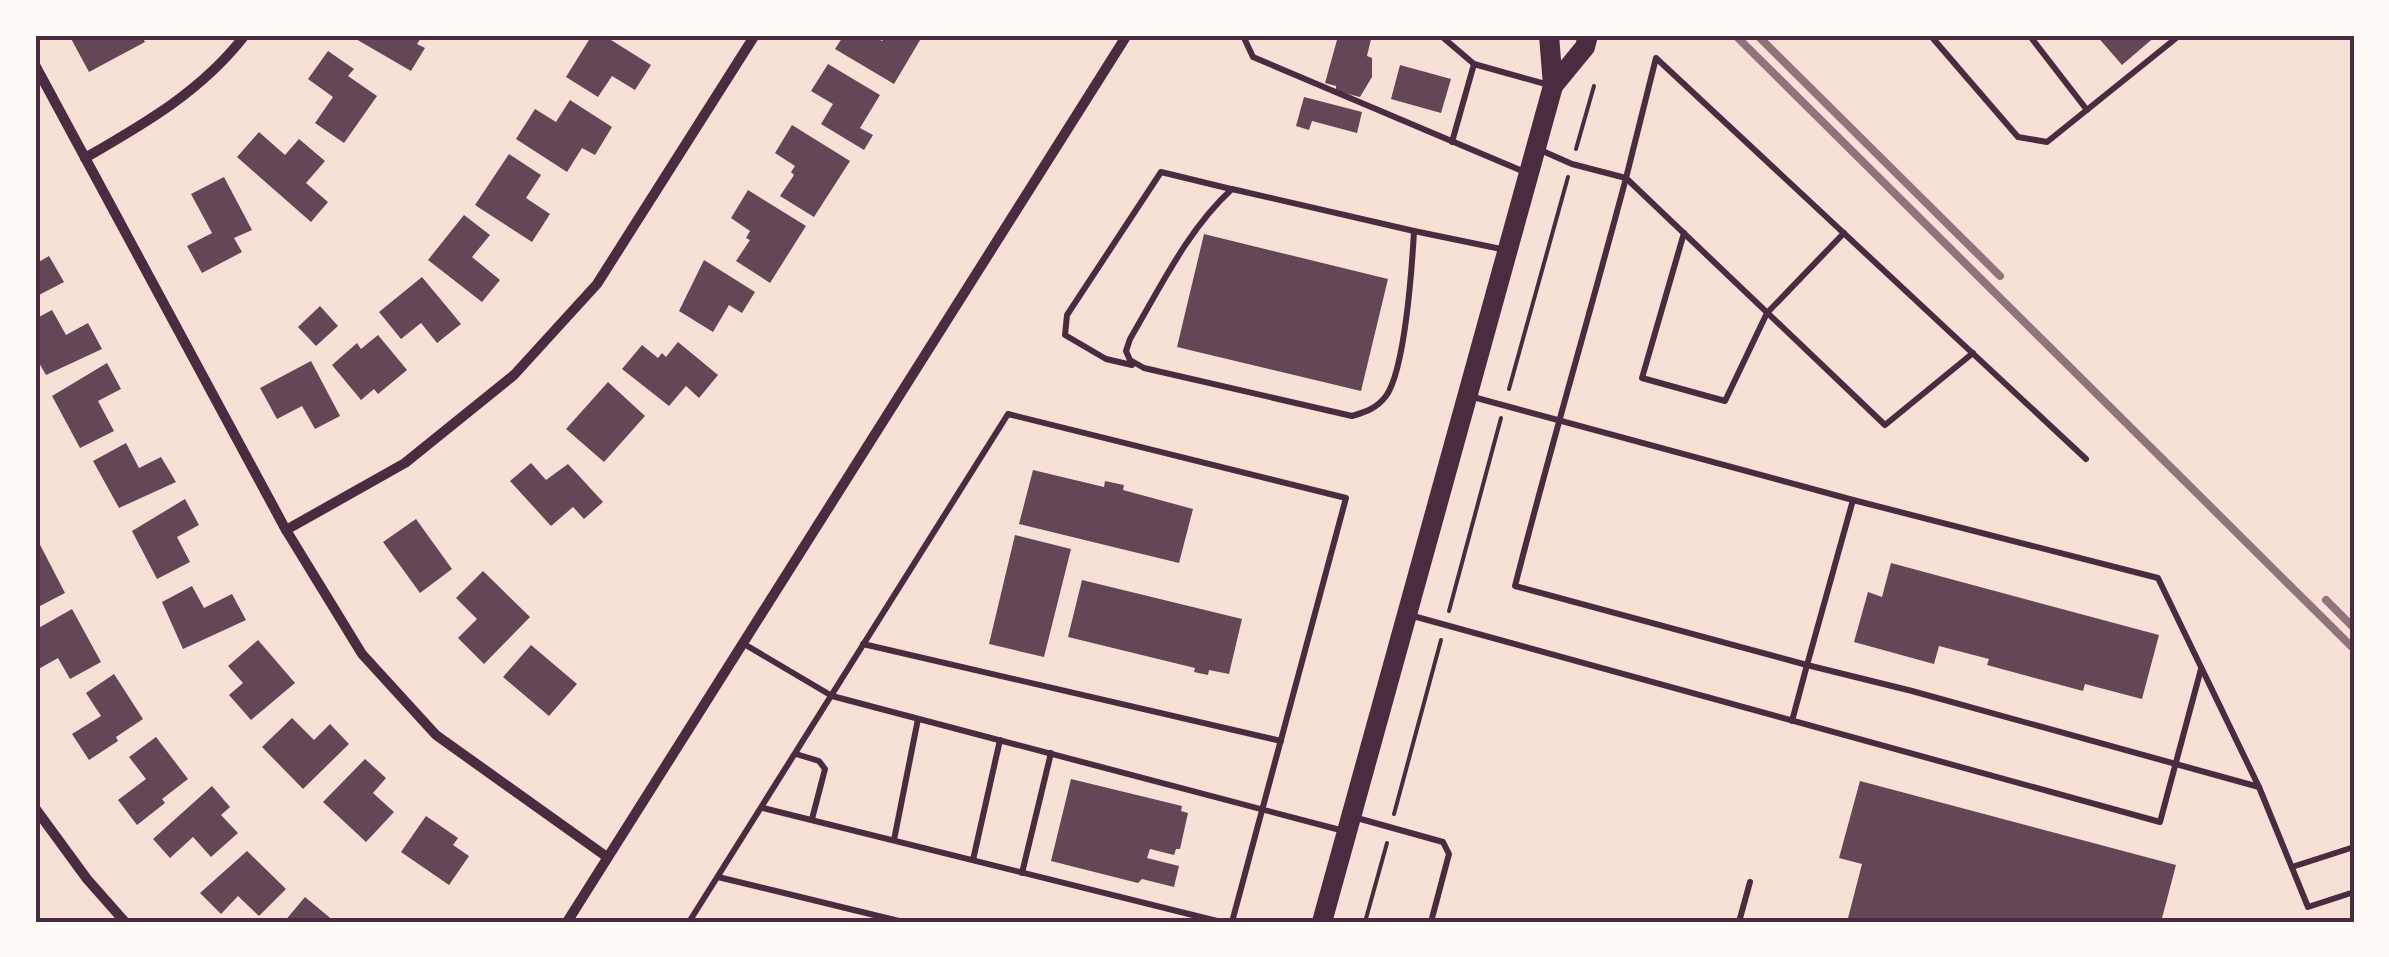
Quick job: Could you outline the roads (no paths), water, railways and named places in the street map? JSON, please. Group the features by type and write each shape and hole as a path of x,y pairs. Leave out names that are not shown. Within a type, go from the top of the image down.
{"main road":[{"path":"1322,922 1553,86 1549,35"},
{"path":"1553,86 1585,47 1588,35"}],"street":[{"path":"85,158 160,115 197,86 245,35"},
{"path":"286,530 405,463 514,375 597,284 755,35"},
{"path":"567,922 1127,35"},
{"path":"35,65 286,530 362,654 436,735 607,857"},
{"path":"35,808 87,879 125,922"}],"lane":[{"path":"1247,35 1244,40 1253,58 1528,174"},
{"path":"1440,35 1474,64 1553,86"},
{"path":"1930,35 2018,137 2047,142 2180,35"},
{"path":"2028,35 2087,110"},
{"path":"2086,459 1656,58 1515,586 1912,690 2258,788"},
{"path":"1452,142 1474,64"},
{"path":"1536,148 1572,164 1626,178 1885,425 1972,353"},
{"path":"1414,231 1408,310 1393,382 1386,397 1371,410 1352,416 1106,359 1064,335 1067,314 1161,172 1507,250"},
{"path":"1144,368 1130,360 1126,351 1130,339 1204,220 1232,190"},
{"path":"1684,233 1642,378 1725,401 1767,313 1844,233"},
{"path":"1467,396 2158,578 2258,788 2308,907 2354,892"},
{"path":"690,922 1008,414 1346,498 1232,922"},
{"path":"1792,722 1853,500"},
{"path":"1407,614 2160,822 2202,668"},
{"path":"743,643 832,696 1262,808 1391,828 1443,842 1449,854 1431,922"},
{"path":"862,644 1281,741"},
{"path":"894,840 918,719"},
{"path":"973,860 1000,740"},
{"path":"796,754 819,761 825,769 812,819"},
{"path":"1022,872 1051,754"},
{"path":"763,808 1221,922"},
{"path":"2292,867 2354,846"},
{"path":"718,877 903,922"},
{"path":"1739,922 1750,882"}],"railway":[{"path":"1735,35 2354,649"},
{"path":"1757,35 2000,276"},
{"path":"2326,600 2354,628"}]}
